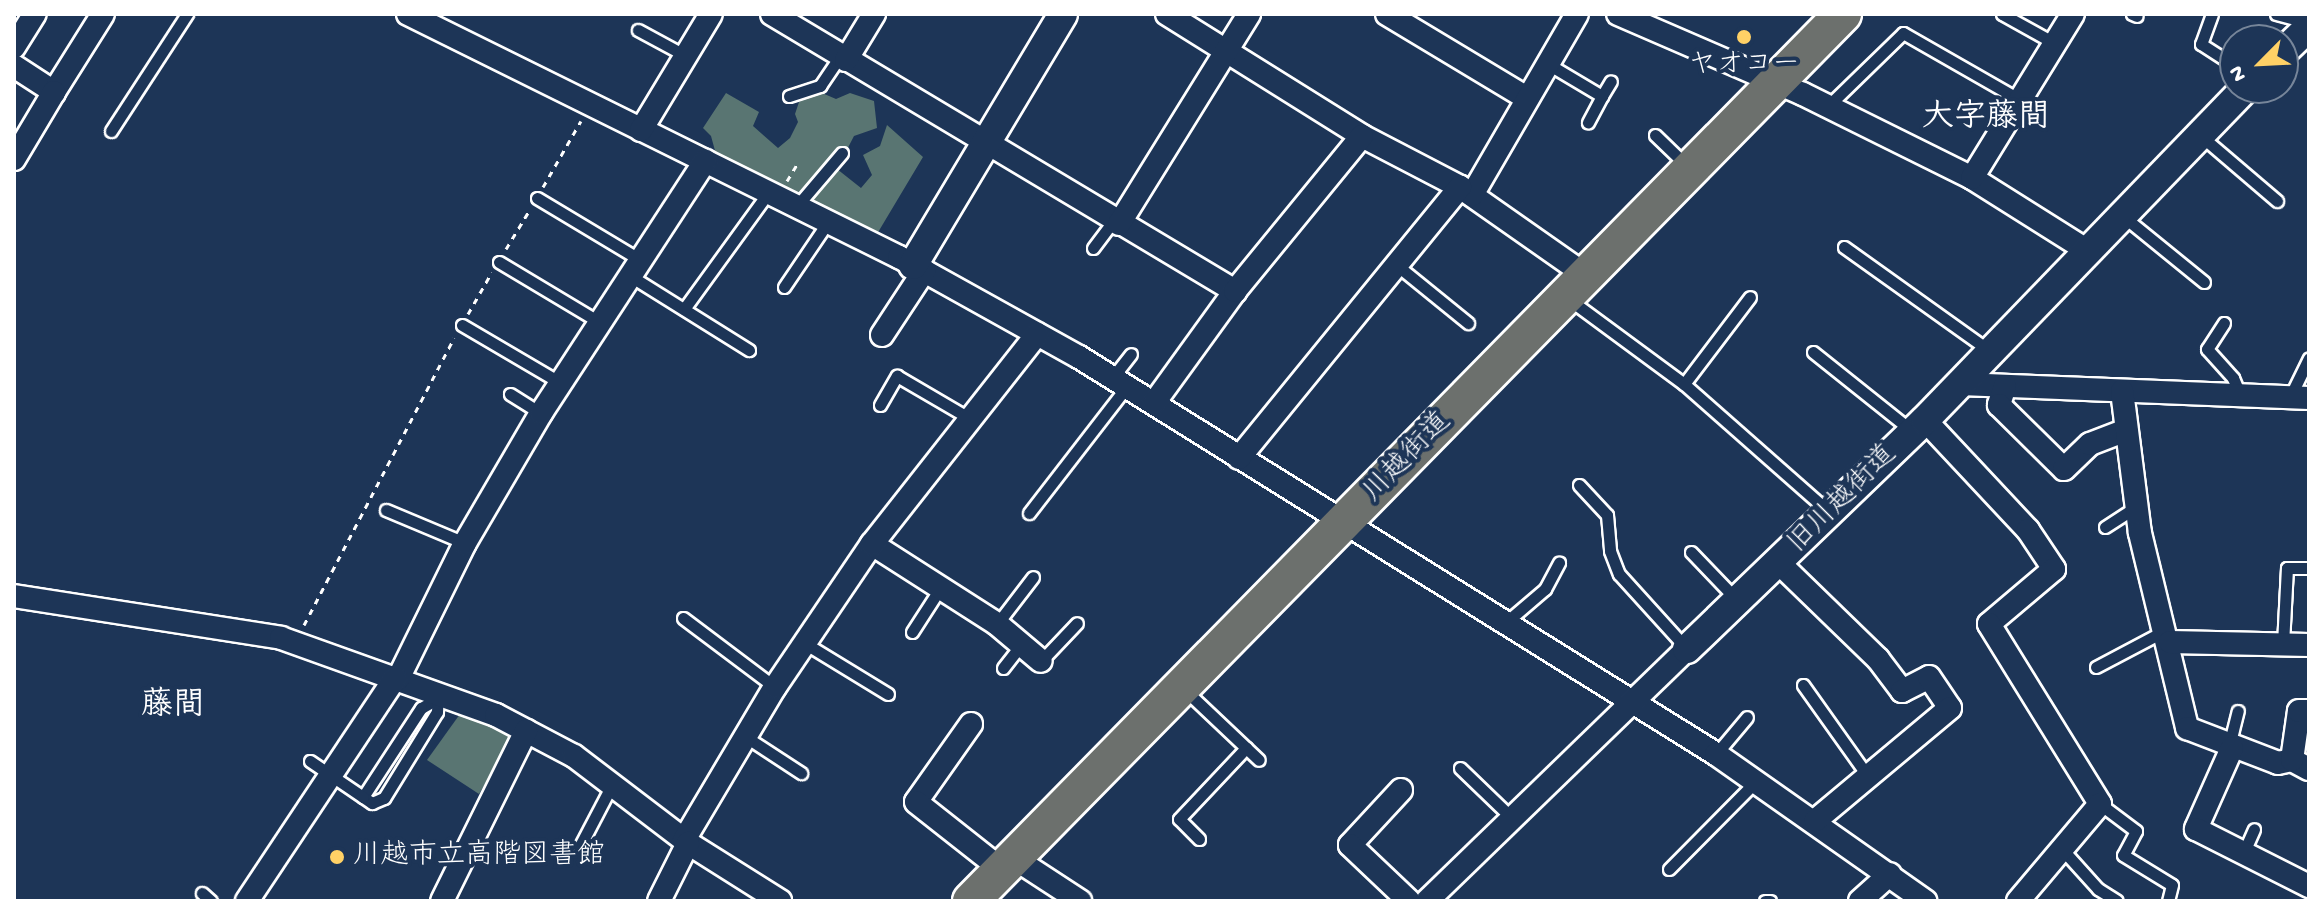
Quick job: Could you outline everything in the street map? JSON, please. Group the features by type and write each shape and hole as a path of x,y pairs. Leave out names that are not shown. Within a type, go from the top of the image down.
{"highway":[{"name":"川越街道","path":"971,901 1778,84 1843,14"}],"street":[{"path":"14,159 103,14"},
{"path":"641,130 711,14"},
{"path":"772,14 1235,291"},
{"path":"843,58 874,14"},
{"path":"882,335 987,141 1063,14"},
{"path":"1167,14 1362,136 1466,191 1577,286"},
{"path":"1116,222 1249,14"},
{"path":"1387,14 1527,98"},
{"path":"1239,458 1466,191 1577,14"},
{"path":"1618,14 1778,84 1972,178 2088,251"},
{"path":"1972,178 2073,14"},
{"path":"414,15 919,268 1120,382 1503,624 1716,754 1816,820 1925,901"},
{"path":"14,66 54,92"},
{"name":"旧川越街道","path":"1427,901 1919,426 2230,104"},
{"path":"1154,403 1235,291 1362,136"},
{"path":"247,901 396,678 465,543 541,413 638,269 705,161"},
{"path":"659,901 686,841 775,687 872,544 1037,334"},
{"path":"1961,384 2300,398"},
{"path":"2005,386 1999,405 2064,469 2090,444 2126,430"},
{"path":"2122,391 2137,506 2187,728 2278,763 2300,765 2299,711 2309,711"},
{"path":"1919,426 2019,520 2054,569 1989,624 2100,804 2018,901"},
{"path":"872,544 997,624 1041,661"},
{"path":"1779,563 1878,659 1902,691 1929,677 1950,708 1816,820"},
{"path":"15,598 294,643 396,678 526,731 614,782 686,841 780,901"},
{"path":"2168,636 2309,645"},
{"path":"971,724 916,802 1008,864 1080,901"},
{"path":"442,901 526,731"},
{"path":"2231,747 2195,826 2243,854 2309,886"},
{"path":"1401,790 1350,845 1409,901"},
{"path":"1860,901 1890,874"}],"lane":[{"path":"111,131 187,14"},
{"path":"2002,14 2054,43"},
{"path":"2212,14 2201,44 2219,56"},
{"path":"2276,14 2302,37"},
{"path":"638,30 686,56"},
{"path":"1827,107 1903,33 2020,100"},
{"path":"789,96 820,86 843,58"},
{"path":"1548,64 1602,96"},
{"path":"1588,122 1611,81"},
{"path":"1655,135 1692,171"},
{"path":"2200,135 2277,201"},
{"path":"796,207 842,153"},
{"path":"684,309 768,193"},
{"path":"537,198 638,269 684,309 749,350"},
{"path":"2122,216 2204,282"},
{"path":"784,287 828,222"},
{"path":"1093,248 1116,222"},
{"path":"1844,247 1992,352"},
{"path":"499,262 601,323"},
{"path":"1399,267 1468,323"},
{"path":"1577,286 1829,513"},
{"path":"1684,384 1750,297"},
{"path":"2224,323 2207,349 2233,378 2241,397"},
{"path":"462,325 561,383"},
{"path":"1813,352 1919,426"},
{"path":"1029,513 1120,382 1131,354"},
{"path":"2300,398 2309,358"},
{"path":"880,405 897,376 969,418"},
{"path":"510,394 541,413"},
{"path":"1579,485 1607,515 1610,551 1619,574 1687,649"},
{"path":"2105,527 2137,506"},
{"path":"386,510 465,543"},
{"path":"1691,552 1739,601"},
{"path":"1503,624 1545,589 1559,563"},
{"path":"2283,644 2287,568 2309,568"},
{"path":"997,624 1033,577"},
{"path":"912,632 941,587"},
{"path":"683,618 775,687"},
{"path":"1041,661 1077,623"},
{"path":"2096,667 2168,636"},
{"path":"806,644 888,694"},
{"path":"1003,668 1021,645"},
{"path":"1803,685 1867,775"},
{"path":"1182,688 1259,760"},
{"path":"310,761 372,803 384,798 437,712 437,696"},
{"path":"363,797 421,708 437,696"},
{"path":"2231,747 2238,711"},
{"path":"1716,754 1747,717"},
{"path":"746,737 801,773"},
{"path":"1199,839 1179,819 1246,748"},
{"path":"1460,768 1512,818"},
{"path":"580,846 614,782"},
{"path":"1669,869 1755,782"},
{"path":"2100,804 2136,831 2123,855 2172,885 2168,901"},
{"path":"2243,854 2254,829"},
{"path":"2062,849 2098,889 2117,901"}],"path":[{"path":"294,643 462,325 590,105"}],"green space":[{"path":"726,93 759,112 753,126 778,148 790,138 798,122 795,114 799,102 806,98 822,93 836,99 850,93 874,101 877,128 854,136 837,169 861,188 872,175 863,155 880,146 887,125 923,157 877,234 867,235 717,158 711,136 703,128"},
{"path":"460,714 515,734 479,794 427,760"}],"place":[{"name":"ヤオコー","path":"1744,37"},
{"name":"川越市立高階図書館","path":"337,857"}],"district":[{"name":"大字藤間","path":"1986,119"},
{"name":"藤間","path":"173,707"}]}
